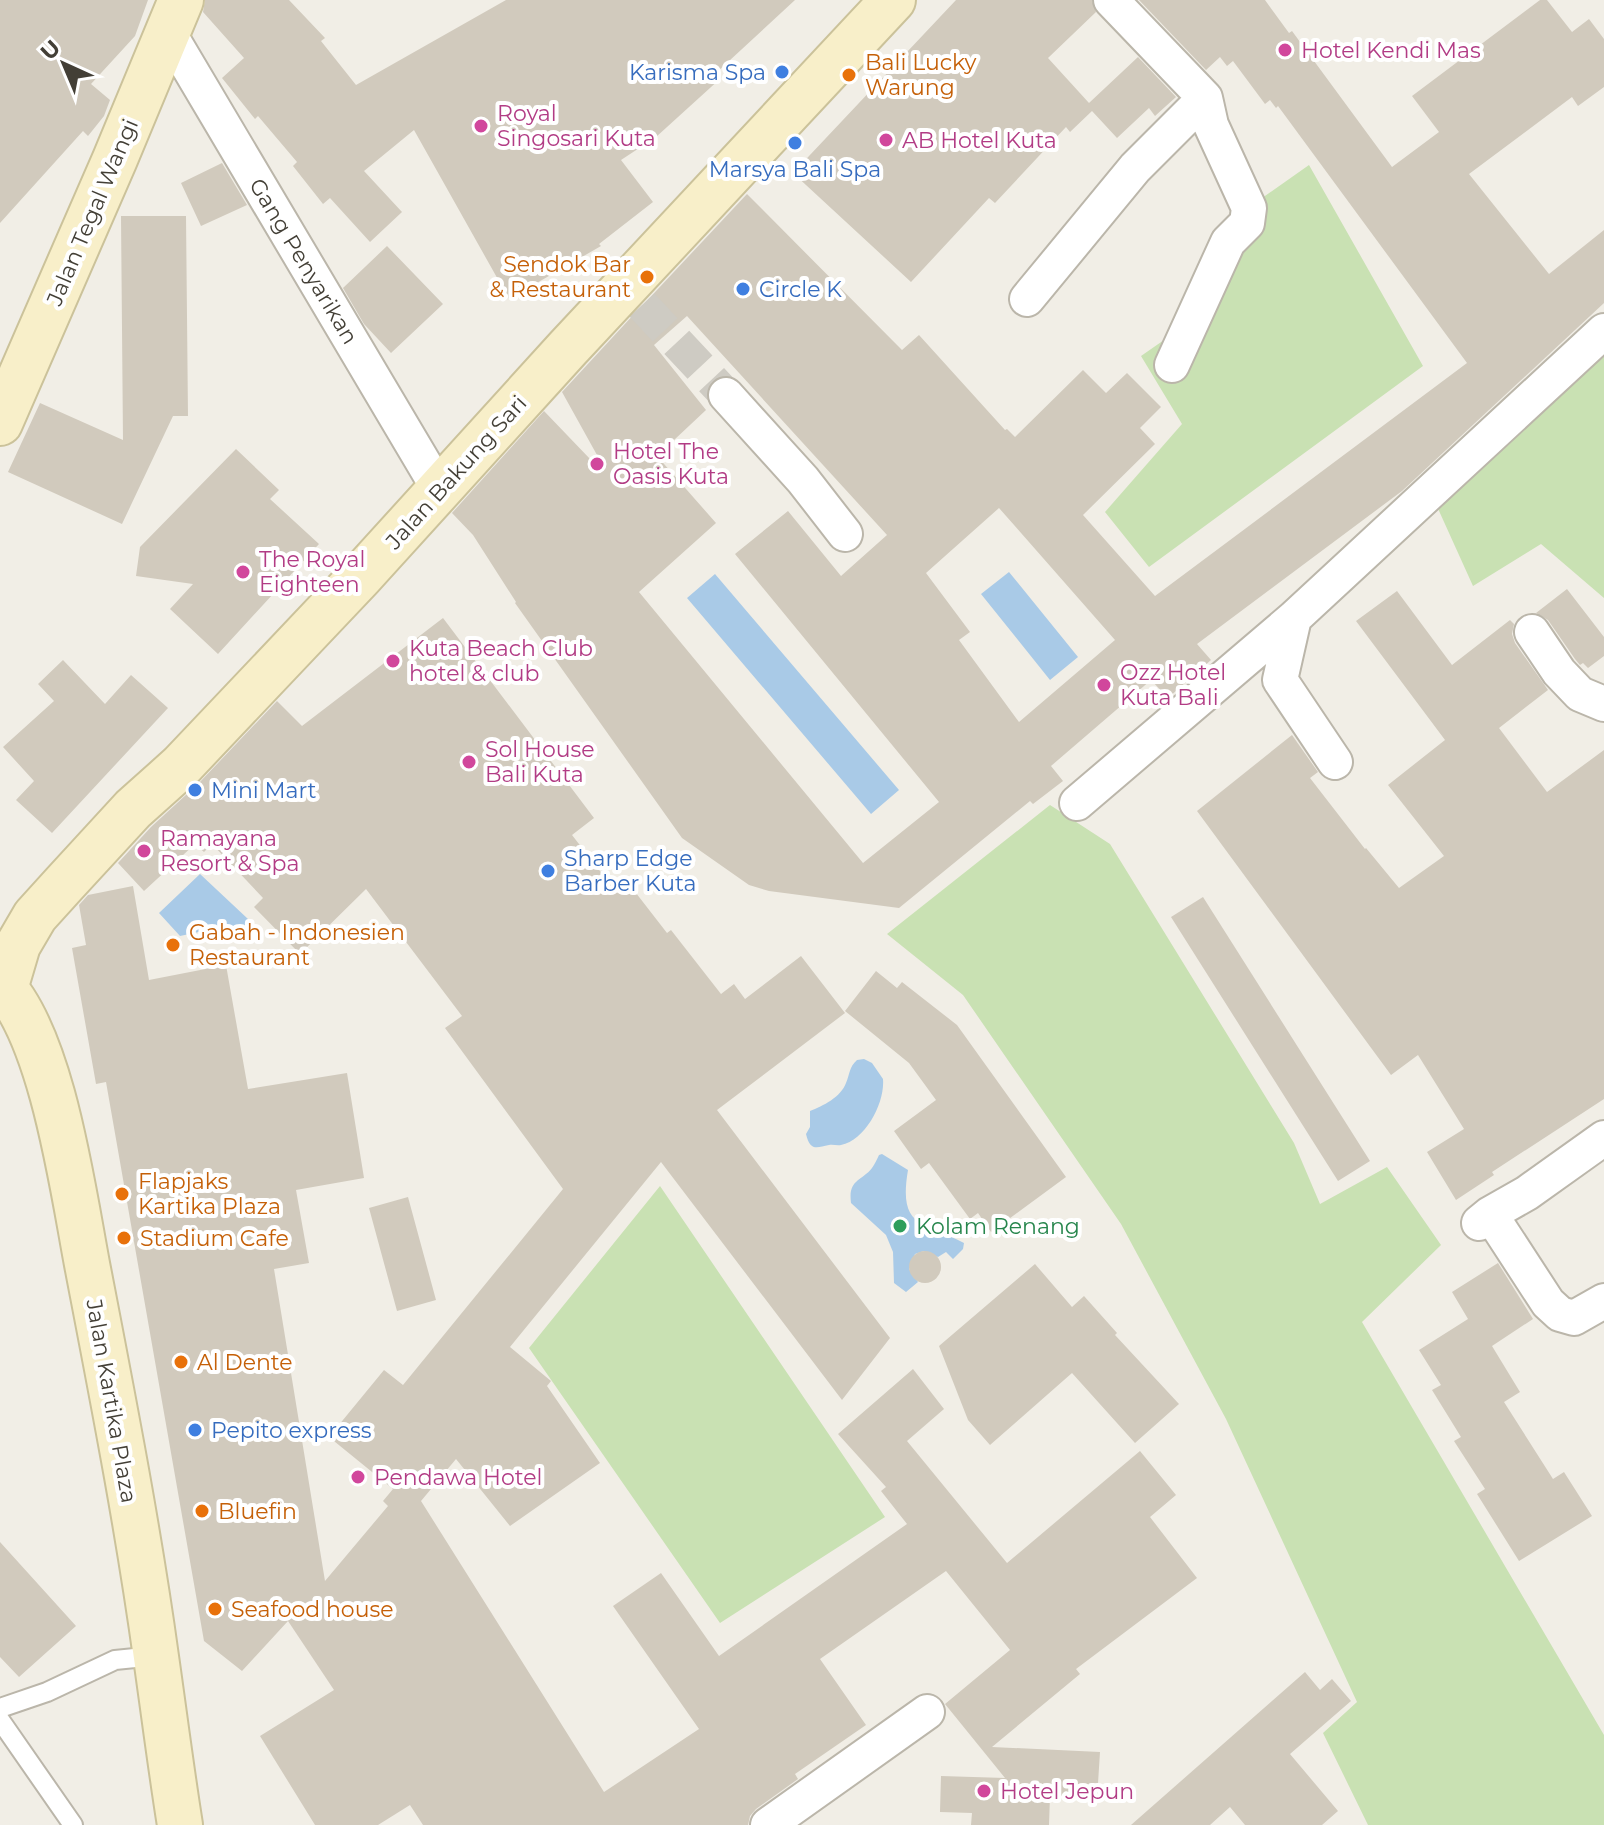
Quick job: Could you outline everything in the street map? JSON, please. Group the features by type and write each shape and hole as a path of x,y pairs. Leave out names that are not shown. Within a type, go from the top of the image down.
{"main road":[{"name":"Jalan Bakung Sari","path":"2,989 18,945 35,916 133,809 181,766 360,577 439,489 634,296 893,0"},
{"name":"Jalan Tegal Wangi","path":"0,423 36,345 174,16"},
{"name":"Jalan Kartika Plaza","path":"2,989 38,1049 68,1160 156,1656 180,1825"}],"street":[{"path":"1111,0 1205,98 1211,125 1249,208 1247,223 1228,242 1172,365"},
{"name":"Gang Penyarikan","path":"174,16 439,489"},
{"path":"1027,299 1135,168 1205,98"},
{"path":"1077,803 1294,618 1604,331"},
{"path":"726,395 803,480 845,534"},
{"path":"1294,618 1280,680 1335,762"},
{"path":"1532,632 1559,672 1580,694 1604,704"},
{"path":"1604,1138 1527,1193 1484,1218 1548,1303 1560,1314 1574,1318 1604,1301"},
{"path":"768,1825 927,1712"}],"lane":[{"path":"0,1708 47,1692 115,1660 156,1656"},
{"path":"0,1720 73,1825"}],"green space":[{"path":"1309,165 1423,366 1149,567 1105,512 1182,424 1141,356 1213,306 1218,229"},
{"path":"1604,350 1604,598 1541,544 1473,586 1435,502"},
{"path":"1050,805 1110,844 1294,1143 1320,1204 1387,1167 1441,1245 1362,1322 1604,1735 1604,1825 1368,1825 1323,1733 1357,1702 1226,1419 1121,1224 963,995 887,934"},
{"path":"660,1186 885,1517 720,1623 529,1348"}],"water":[{"path":"1009,572 1078,657 1050,680 981,594"},
{"path":"715,574 899,790 871,814 687,598"},
{"path":"200,874 248,919 244,929 227,926 180,936 159,913"},
{"path":"864,1059 872,1063 883,1079 881,1098 872,1119 850,1142 812,1146 806,1134 810,1127 810,1111 836,1097 844,1088 854,1063"},
{"name":"Kolam Renang","path":"882,1154 908,1170 907,1203 917,1221 964,1243 963,1249 953,1259 946,1252 938,1257 924,1251 915,1254 909,1269 918,1282 906,1292 894,1283 893,1252 886,1235 851,1203 853,1185"}],"building":[{"path":"0,0 148,0 135,36 91,84 110,100 104,116 88,136 83,131 0,223"},
{"path":"205,0 289,0 325,38 321,41 356,85 506,0 795,0 716,73 721,78 656,137 621,160 653,202 599,244 601,246 509,299 414,130 364,171 402,212 370,242 330,198 323,204 293,166 297,162 258,116 255,119 222,78 244,58 203,12"},
{"path":"956,0 1092,0 1096,12 1048,58 1089,103 1138,57 1176,97 1155,116 1149,108 1117,138 1092,111 1070,132 1066,127 995,203 989,198 911,282 793,173"},
{"path":"1139,0 1265,0 1289,33 1292,31 1392,167 1439,132 1412,96 1540,0 1547,0 1572,32 1589,19 1604,39 1604,87 1578,106 1572,97 1469,174 1549,274 1604,230 1604,303 1402,491 1197,644 1211,660 1168,698 1151,680 1051,766 1063,781 1033,804 1030,801 899,908 769,891 749,885 682,838 515,603 473,535 452,513 544,411 591,460 597,455 562,392 747,194 902,350 919,335 1005,430 1015,437 1083,370 1106,393 1127,373 1161,407 1140,428 1155,444 1083,515 1155,596 1467,363 1278,106 1276,108 1270,100 1265,104 1233,61 1227,66 1220,57 1206,70","holes":["687,316 887,535 841,576 788,511 735,554 939,802 863,863 639,592 716,523 657,456 706,410 654,345","999,508 1115,640 1019,722 959,640 970,632 926,573"]},
{"path":"222,163 247,205 201,226 181,183"},
{"path":"121,216 186,216 188,416 173,416 122,524 8,472 40,403 123,440"},
{"path":"387,246 443,304 391,353 364,324 343,288"},
{"path":"236,449 279,490 270,499 319,544 218,654 170,609 193,584 136,576 140,547"},
{"path":"1567,589 1604,637 1604,656 1588,668 1575,659 1548,620 1536,613"},
{"path":"1397,591 1452,665 1510,620 1514,624 1512,634 1515,643 1548,690 1499,728 1547,792 1604,750 1604,1099 1492,1172 1494,1175 1456,1200 1427,1152 1464,1129 1418,1055 1391,1075 1197,811 1292,735 1318,772 1310,778 1399,888 1444,856 1388,785 1445,740 1356,621"},
{"path":"443,618 594,818 572,835 617,893 629,884 667,933 671,930 721,994 734,984 745,999 801,956 845,1013 717,1110 890,1338 842,1400 661,1162 510,1347 551,1381 547,1386 600,1463 510,1526 456,1459 421,1501 604,1792 699,1729 613,1606 661,1573 719,1656 907,1524 881,1491 886,1487 838,1434 913,1369 944,1409 907,1441 1007,1563 1140,1451 1176,1495 1150,1517 1197,1578 1076,1669 1080,1674 992,1747 1100,1752 1097,1799 1050,1796 1049,1825 971,1825 972,1813 940,1812 941,1776 1005,1778 945,1704 1010,1650 946,1571 820,1659 866,1725 795,1774 798,1779 756,1809 748,1825 423,1825 410,1805 378,1825 315,1825 260,1736 334,1690 288,1621 242,1671 204,1641 106,1082 96,1084 72,948 86,945 79,905 88,895 133,886 149,980 226,965 248,1089 347,1073 364,1178 296,1190 309,1263 274,1269 325,1581 388,1506 383,1501 393,1489 329,1437 384,1370 403,1385 563,1189 445,1028 462,1016 366,889 300,954 254,907 263,898 212,844 204,852 195,844 144,891 118,863 277,701 302,726"},
{"path":"63,660 105,704 131,675 168,708 52,833 16,800 34,781 3,747 54,701 38,684"},
{"path":"1203,897 1370,1161 1338,1181 1171,917"},
{"path":"876,971 897,988 902,982 957,1025 1066,1177 991,1232 978,1213 970,1219 929,1163 921,1169 894,1131 936,1100 909,1063 845,1011"},
{"path":"408,1197 436,1300 397,1311 369,1208"},
{"path":"925,1251 936,1256 941,1267 936,1278 925,1283 914,1278 909,1267 914,1256"},
{"path":"1498,1263 1533,1319 1492,1346 1520,1392 1504,1402 1553,1479 1564,1472 1592,1516 1519,1561 1477,1494 1485,1489 1454,1441 1461,1437 1432,1390 1441,1385 1419,1350 1468,1319 1452,1292"},
{"path":"1035,1264 1072,1307 1084,1296 1117,1333 1115,1335 1179,1404 1135,1443 1072,1373 990,1445 968,1420 939,1346"},
{"path":"0,1542 76,1626 19,1677 0,1657"},
{"path":"1305,1672 1320,1690 1332,1679 1351,1701 1290,1754 1338,1811 1322,1825 1245,1825 1230,1807 1210,1825 1131,1825"}],"tunnel":[{"path":"642,305 726,395"}],"place":[{"name":"Hotel Kendi Mas","path":"1285,50"},
{"name":"Karisma Spa","path":"782,72"},
{"name":"Bali Lucky Warung","path":"849,75"},
{"name":"Royal Singosari Kuta","path":"481,126"},
{"name":"AB Hotel Kuta","path":"886,140"},
{"name":"Marsya Bali Spa","path":"795,143"},
{"name":"Sendok Bar & Restaurant","path":"647,277"},
{"name":"Circle K","path":"743,289"},
{"name":"Hotel The Oasis Kuta","path":"597,464"},
{"name":"The Royal Eighteen","path":"243,572"},
{"name":"Kuta Beach Club hotel & club","path":"393,661"},
{"name":"Ozz Hotel Kuta Bali","path":"1104,685"},
{"name":"Sol House Bali Kuta","path":"469,762"},
{"name":"Mini Mart","path":"195,790"},
{"name":"Ramayana Resort & Spa","path":"144,851"},
{"name":"Sharp Edge Barber Kuta","path":"548,871"},
{"name":"Gabah - Indonesien Restaurant","path":"173,945"},
{"name":"Flapjaks Kartika Plaza","path":"122,1194"},
{"name":"Kolam Renang","path":"900,1226"},
{"name":"Stadium Cafe","path":"124,1238"},
{"name":"Al Dente","path":"181,1362"},
{"name":"Pepito express","path":"195,1430"},
{"name":"Pendawa Hotel","path":"358,1477"},
{"name":"Bluefin","path":"202,1511"},
{"name":"Seafood house","path":"215,1609"},
{"name":"Hotel Jepun","path":"984,1791"}]}
